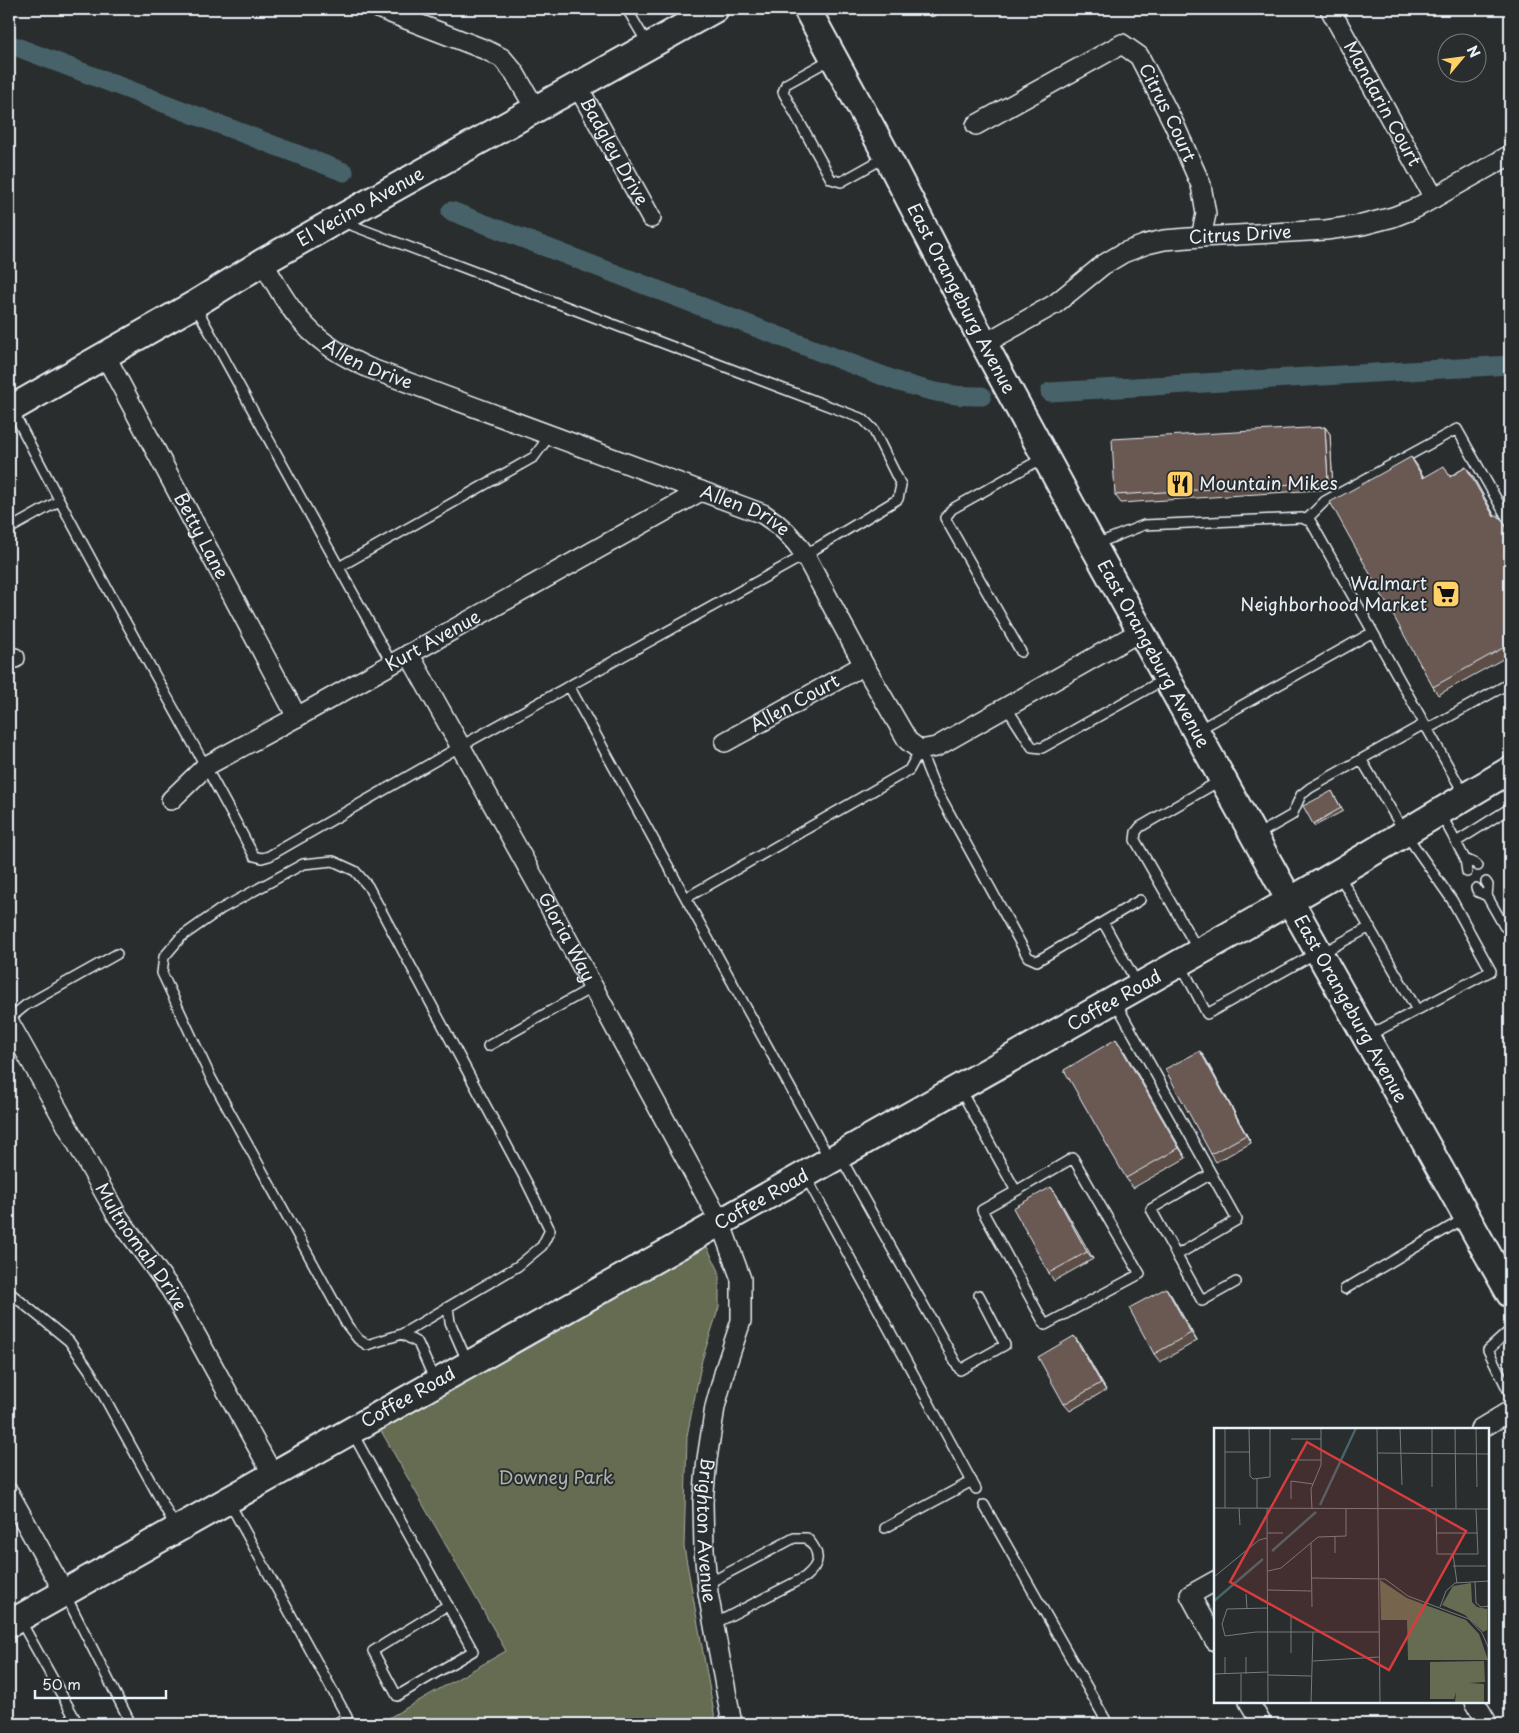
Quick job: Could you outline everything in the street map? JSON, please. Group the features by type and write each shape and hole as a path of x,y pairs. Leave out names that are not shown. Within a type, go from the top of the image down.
{"street":[{"path":"380,9 502,58 514,72 535,108"},
{"name":"El Vecino Avenue","path":"10,409 195,304 263,262 337,220 715,9"},
{"name":"East Orangeburg Avenue","path":"807,9 984,344 1093,545 1510,1294"},
{"name":"Mandarin Court","path":"1330,9 1434,198"},
{"name":"Citrus Court","path":"976,125 1122,44 1139,56 1174,124 1201,185 1206,214 1201,237"},
{"name":"Badgley Drive","path":"577,85 651,218"},
{"name":"Citrus Drive","path":"984,344 1055,304 1103,265 1123,253 1147,244 1164,240 1326,230 1362,225 1393,217 1434,198 1510,155"},
{"name":"Allen Drive","path":"263,262 290,309 303,325 322,342 346,358 762,514 778,524 795,540 805,555 864,665 908,741 920,750"},
{"name":"Betty Lane","path":"105,355 297,717"},
{"name":"Kurt Avenue","path":"171,800 206,766 701,491"},
{"path":"920,750 936,747 1141,631"},
{"name":"Gloria Way","path":"409,654 720,1222"},
{"name":"Allen Court","path":"725,742 864,665"},
{"name":"Coffee Road","path":"14,1621 468,1363 1190,958 1290,901 1510,770"},
{"name":"Multnomah Drive","path":"9,1020 118,1217 171,1290 272,1474"},
{"name":"Brighton Avenue","path":"720,1222 741,1279 742,1321 715,1407 706,1459 703,1502 704,1550 707,1584 732,1724"},
{"path":"1482,1428 1510,1411"},
{"path":"9,1493 64,1592"},
{"path":"1214,1582 1190,1596 1214,1639"},
{"path":"1250,1703 1262,1724"},
{"path":"1476,1703 1488,1724"}],"lane":[{"path":"627,9 649,46"},
{"path":"833,57 786,84 783,92 831,179 841,182 886,156"},
{"path":"10,409 254,856 262,858 269,856 461,746 805,555 898,499 901,485 873,429 863,418 337,220"},
{"path":"195,304 392,664"},
{"path":"1306,520 1325,501 1457,429 1510,523"},
{"path":"338,567 534,457 550,435"},
{"path":"1021,652 945,518 952,509 1045,457"},
{"path":"9,529 59,501"},
{"path":"1093,545 1144,525 1302,518 1311,522 1465,797"},
{"path":"1196,731 1373,632"},
{"path":"1007,708 1032,747 1042,748 1166,678"},
{"path":"1254,837 1292,815 1301,795 1310,788 1510,683"},
{"path":"569,686 686,898 835,1158 960,1370 1005,1345 979,1296"},
{"path":"686,898 909,770 920,750"},
{"path":"920,750 934,785 1028,957 1037,960 1140,900"},
{"path":"1361,760 1405,833 1452,900 1491,971 1366,1037"},
{"path":"1222,779 1140,827 1136,832 1136,840 1190,958 1207,1014 1370,927"},
{"path":"1456,842 1510,808"},
{"path":"1440,812 1465,859 1467,872"},
{"path":"1465,859 1478,866"},
{"path":"334,861 355,871 368,886 550,1230 542,1246 518,1266 448,1307 402,1334 367,1345 358,1340 347,1325 211,1078 162,973 164,957 181,936 221,909 302,864 334,861"},
{"path":"1338,872 1417,1010"},
{"path":"1486,882 1488,885 1487,896 1504,926 1510,931"},
{"path":"1476,888 1478,892 1487,896"},
{"path":"1103,922 1139,986"},
{"path":"9,1020 26,1005 117,954"},
{"path":"488,1046 593,987"},
{"path":"1114,1000 1237,1220 1177,1255"},
{"path":"959,1088 1016,1191"},
{"path":"1073,1158 1140,1274 1045,1325 982,1210 1016,1191 1073,1158"},
{"path":"1211,1174 1151,1209 1202,1301 1236,1282"},
{"path":"805,1175 974,1485 885,1528"},
{"path":"1345,1289 1467,1216"},
{"path":"9,1292 69,1341 90,1371 176,1528"},
{"path":"448,1307 450,1322 468,1363"},
{"path":"1510,1330 1488,1350 1510,1394"},
{"path":"402,1334 418,1343 435,1382"},
{"path":"351,1429 448,1605 473,1651 397,1696 373,1651 448,1605"},
{"path":"228,1499 347,1717 335,1724"},
{"path":"984,1505 1108,1724"},
{"path":"707,1584 794,1538 807,1538 815,1546 818,1558 814,1569 805,1577 714,1624"},
{"path":"64,1592 131,1724"},
{"path":"14,1621 78,1724"}],"green space":[{"name":"Downey Park","path":"706,1245 719,1271 719,1307 702,1360 687,1436 684,1547 716,1724 378,1724 506,1651 380,1429"}],"building":[{"path":"1325,427 1328,482 1115,495 1112,439"},
{"name":"Walmart Neighborhood Market","path":"1411,457 1423,478 1444,466 1450,477 1466,467 1494,517 1497,515 1503,521 1510,534 1510,644 1433,687 1330,502"},
{"path":"1332,791 1341,808 1313,824 1303,806"},
{"path":"1116,1039 1179,1148 1126,1178 1064,1070"},
{"path":"1200,1051 1246,1135 1211,1154 1165,1069"},
{"path":"1051,1187 1087,1252 1049,1273 1013,1208"},
{"path":"1166,1288 1191,1333 1154,1354 1129,1308"},
{"path":"1074,1336 1101,1383 1064,1404 1038,1357"}],"waterway":[{"path":"9,44 344,172"},
{"path":"451,211 899,382 940,393 960,396 982,396"},
{"path":"1050,392 1510,365"}],"place":[{"name":"Mountain Mikes","path":"1180,484"},
{"name":"Walmart Neighborhood Market","path":"1446,594"}]}
